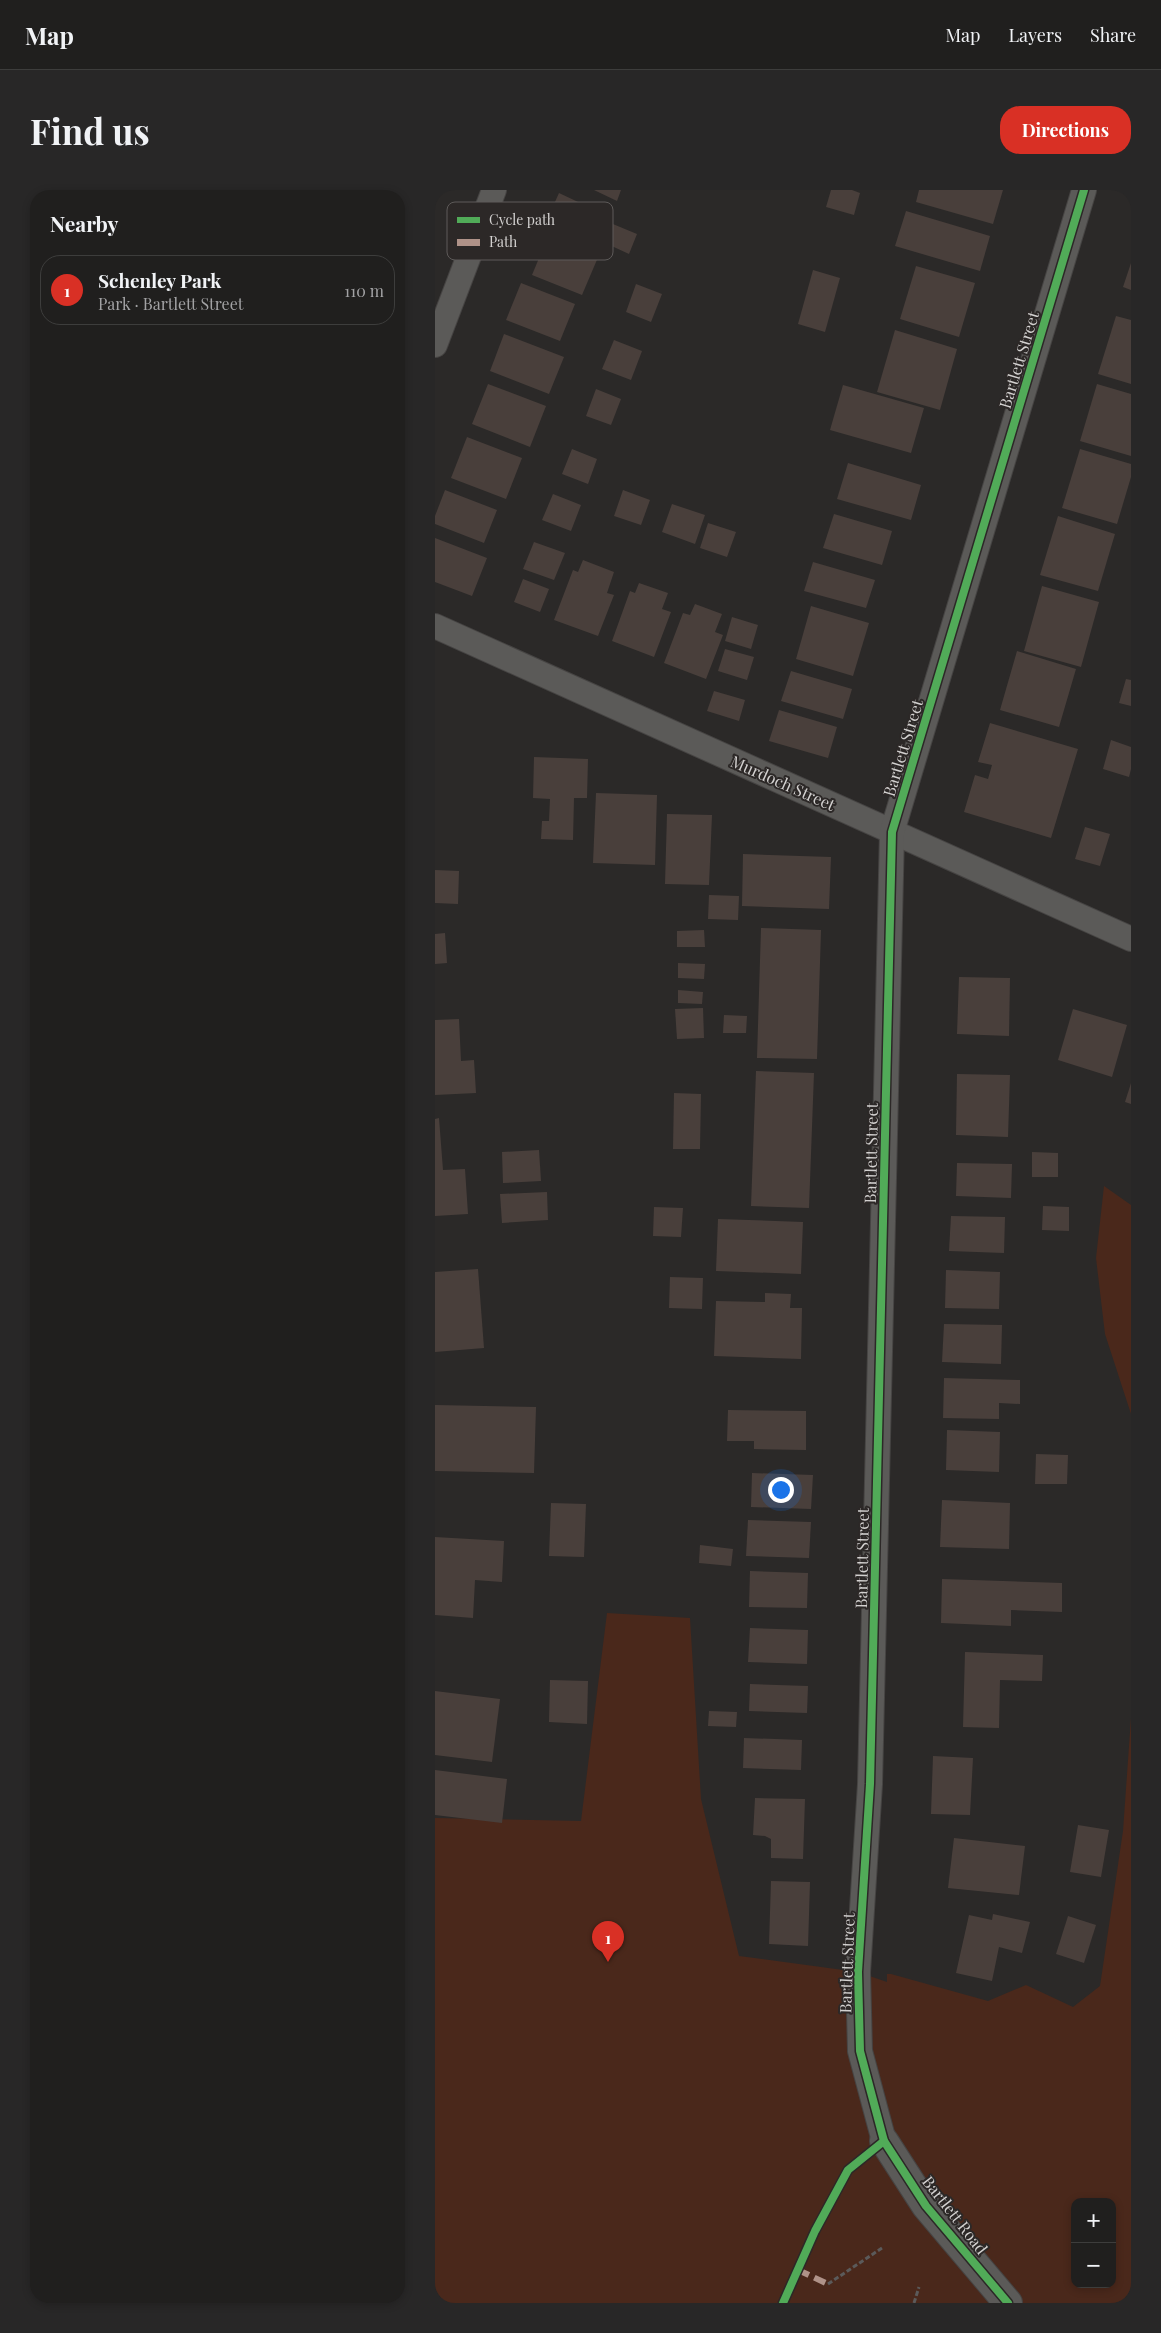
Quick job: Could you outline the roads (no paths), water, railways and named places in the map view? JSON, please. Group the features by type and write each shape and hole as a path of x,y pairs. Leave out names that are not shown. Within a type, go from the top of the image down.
{"street":[{"path":"489,202 494,190"},
{"name":"Bartlett Street","path":"884,2141 860,2051 858,1972 870,1784 892,832 1085,190"},
{"path":"435,345 467,260"},
{"name":"Murdoch Street","path":"435,626 1131,939"},
{"name":"Bartlett Road","path":"884,2141 926,2206 1008,2303"}],"place":[{"name":"Schenley Park","path":"608,1962"}]}
